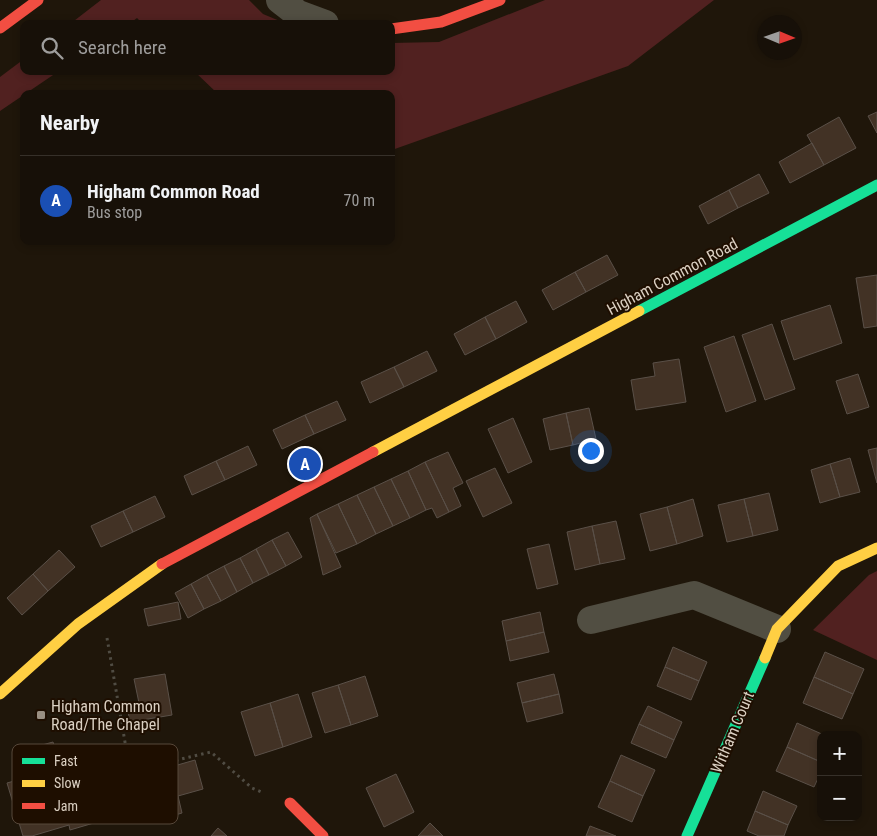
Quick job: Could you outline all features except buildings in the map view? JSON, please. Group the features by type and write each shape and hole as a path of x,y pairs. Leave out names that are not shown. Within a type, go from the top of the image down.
{"main road":[{"path":"0,28 38,0"},
{"path":"395,28 441,22 500,0"},
{"name":"Higham Common Road","path":"0,694 78,624 170,559 877,185"},
{"name":"Witham Court","path":"688,836 777,628 838,566 877,548"},
{"path":"290,803 323,836"}],"street":[{"path":"280,0 298,14 314,20"},
{"path":"591,620 694,595 777,628"}],"path":[{"path":"102,608 125,744"},
{"path":"178,760 211,752 252,788 290,803"}],"shaded area":[{"path":"101,0 249,0 263,14 277,20 139,20 137,18 134,20 75,20"},
{"path":"545,0 714,0 628,66 395,149 395,90 214,90 198,75 395,75 395,43 439,42"},
{"path":"20,62 20,75 53,75 31,90 20,90 20,97 0,111 0,77"},
{"path":"877,571 877,660 813,630 869,575"}],"traffic: fast":[{"path":"639,311 877,185"},
{"path":"687,836 765,658"}],"traffic: slow":[{"path":"373,452 639,311"},
{"path":"765,658 777,629 838,566 877,548"},
{"path":"0,694 78,624 162,564"}],"traffic: jam":[{"path":"0,28 38,0"},
{"path":"395,28 441,22 500,0"},
{"path":"162,564 373,452"},
{"path":"290,803 323,836"}],"place":[{"name":"Higham Common Road","path":"305,464"},
{"name":"Higham Common Road/The Chapel","path":"41,715"}]}
